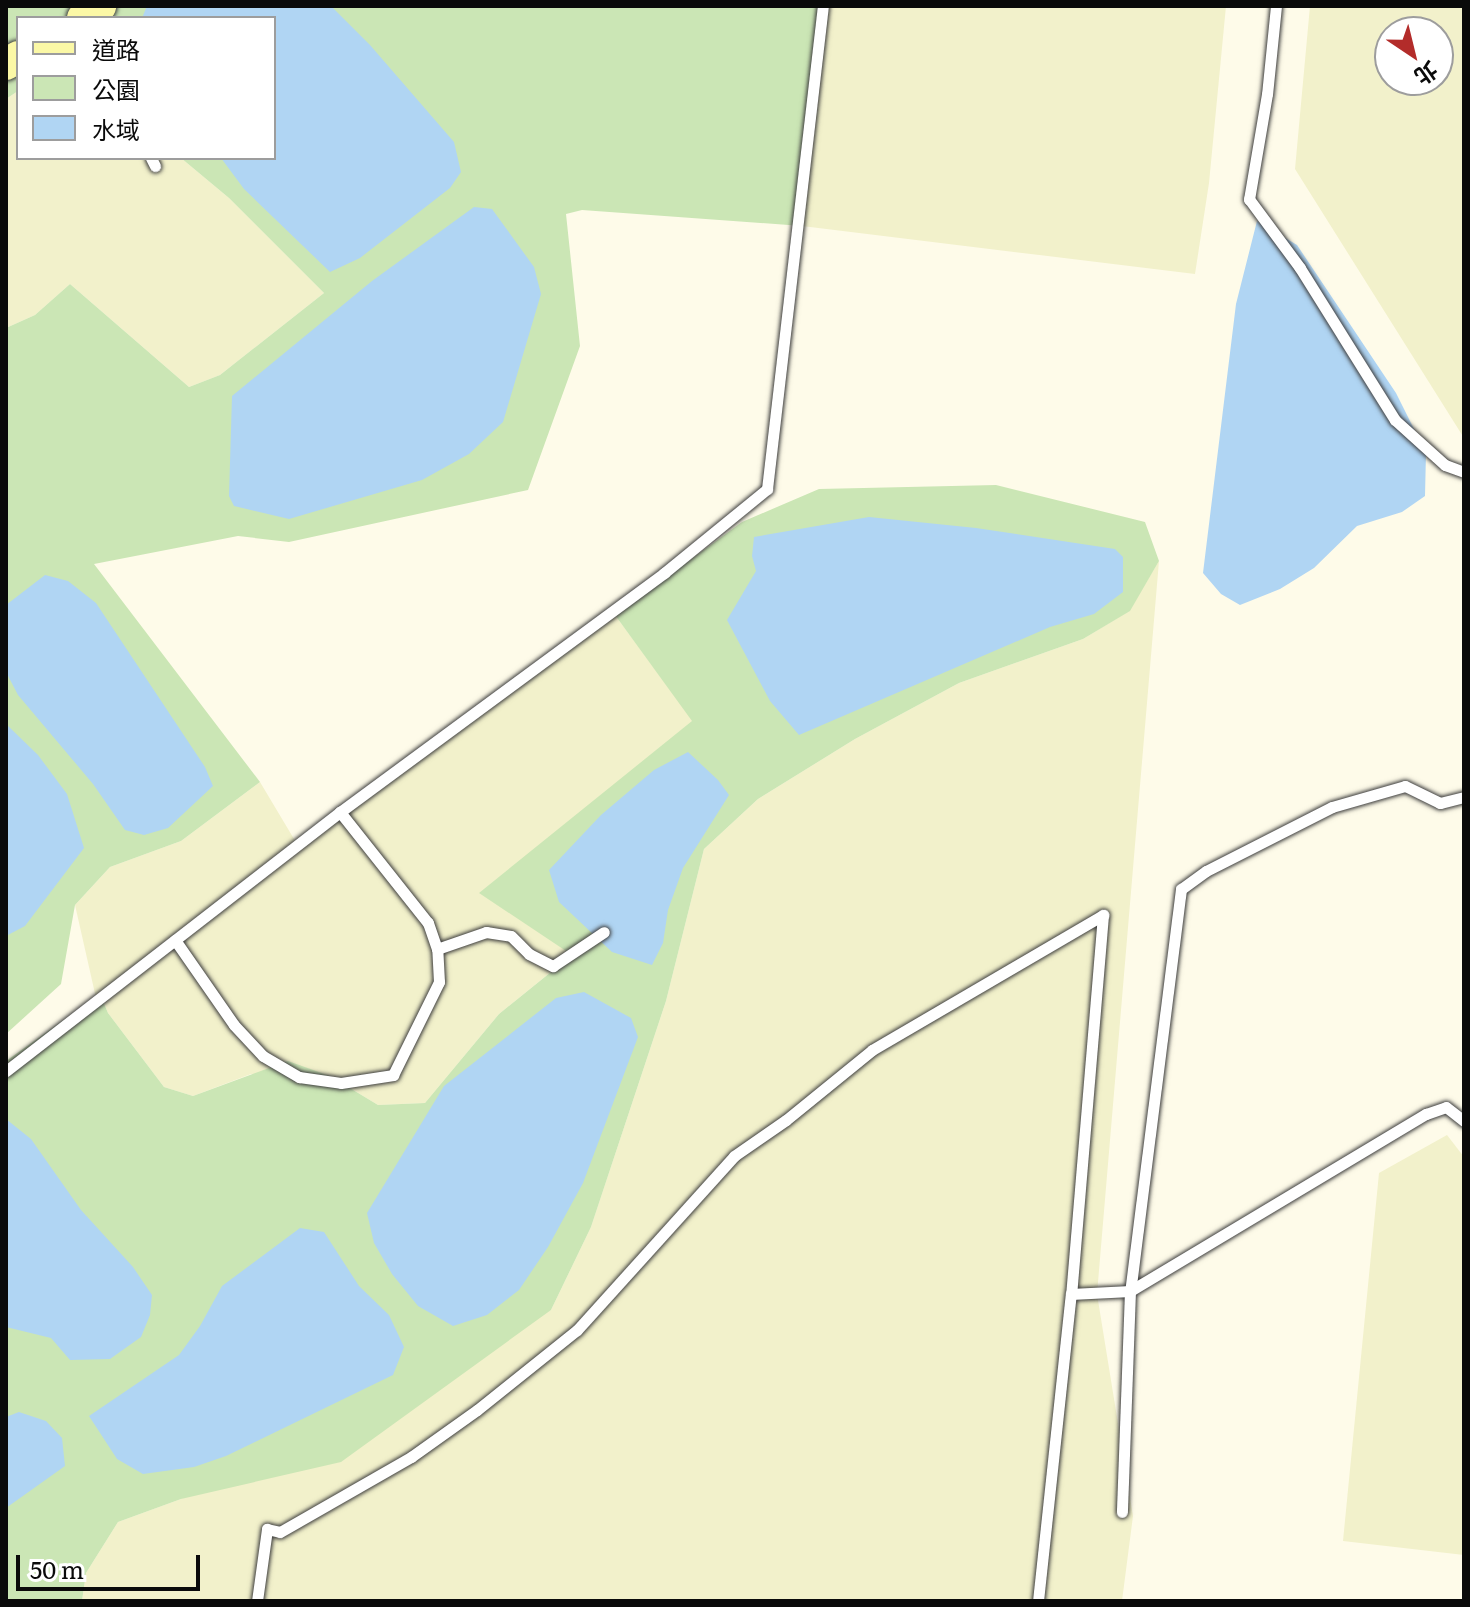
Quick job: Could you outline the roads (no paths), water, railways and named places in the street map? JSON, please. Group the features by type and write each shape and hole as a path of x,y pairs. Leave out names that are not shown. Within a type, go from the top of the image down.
{"lane":[{"path":"6,1071 340,812 664,573 767,489 823,6"},
{"path":"1276,6 1267,94 1249,199 1300,268 1395,420 1445,465 1464,472"},
{"path":"1122,1512 1130,1291 1181,889 1206,871 1332,807 1405,786 1440,803 1464,797"},
{"path":"175,940 234,1025 263,1056 299,1077 341,1083 393,1075 439,982 437,949 428,923 340,812"},
{"path":"257,1601 267,1529 280,1532 411,1457 502,1390 577,1330 734,1156 786,1120 872,1050 1103,915 1071,1294 1038,1601"},
{"path":"437,949 486,932 511,936 529,954 553,966 604,932"},
{"path":"1071,1294 1130,1291 1426,1114 1446,1107 1464,1121"}],"water":[{"path":"147,6 331,6 370,45 454,142 461,172 450,188 360,258 330,272 244,189 222,160 276,160 276,16 143,16"},
{"path":"474,207 492,209 534,267 541,294 503,422 469,454 422,480 289,519 234,506 229,496 232,396 372,281"},
{"path":"1257,221 1297,245 1396,393 1426,453 1425,496 1402,512 1357,526 1314,568 1280,589 1240,605 1221,594 1203,573 1236,304"},
{"path":"869,517 976,528 1115,549 1123,557 1123,592 1094,614 1050,627 799,735 770,701 727,620 756,571 752,556 754,537"},
{"path":"45,575 68,581 96,603 205,767 213,786 168,828 144,835 125,830 93,784 18,695 6,672 6,605"},
{"path":"6,724 38,755 67,794 84,848 25,926 6,936"},
{"path":"688,752 729,795 683,868 668,910 663,943 652,965 612,952 559,902 549,870 601,815 654,770"},
{"path":"584,992 631,1018 638,1037 583,1183 548,1247 519,1290 487,1315 453,1326 418,1306 392,1274 374,1243 367,1213 444,1086 556,998"},
{"path":"6,1119 31,1139 81,1210 133,1267 152,1295 150,1315 141,1337 110,1359 70,1360 51,1338 6,1327"},
{"path":"300,1228 324,1232 359,1286 389,1315 404,1347 393,1375 226,1456 194,1467 143,1474 117,1459 89,1416 179,1355 200,1326 222,1286"},
{"path":"19,1412 46,1421 62,1438 65,1466 6,1508 6,1417"}]}
